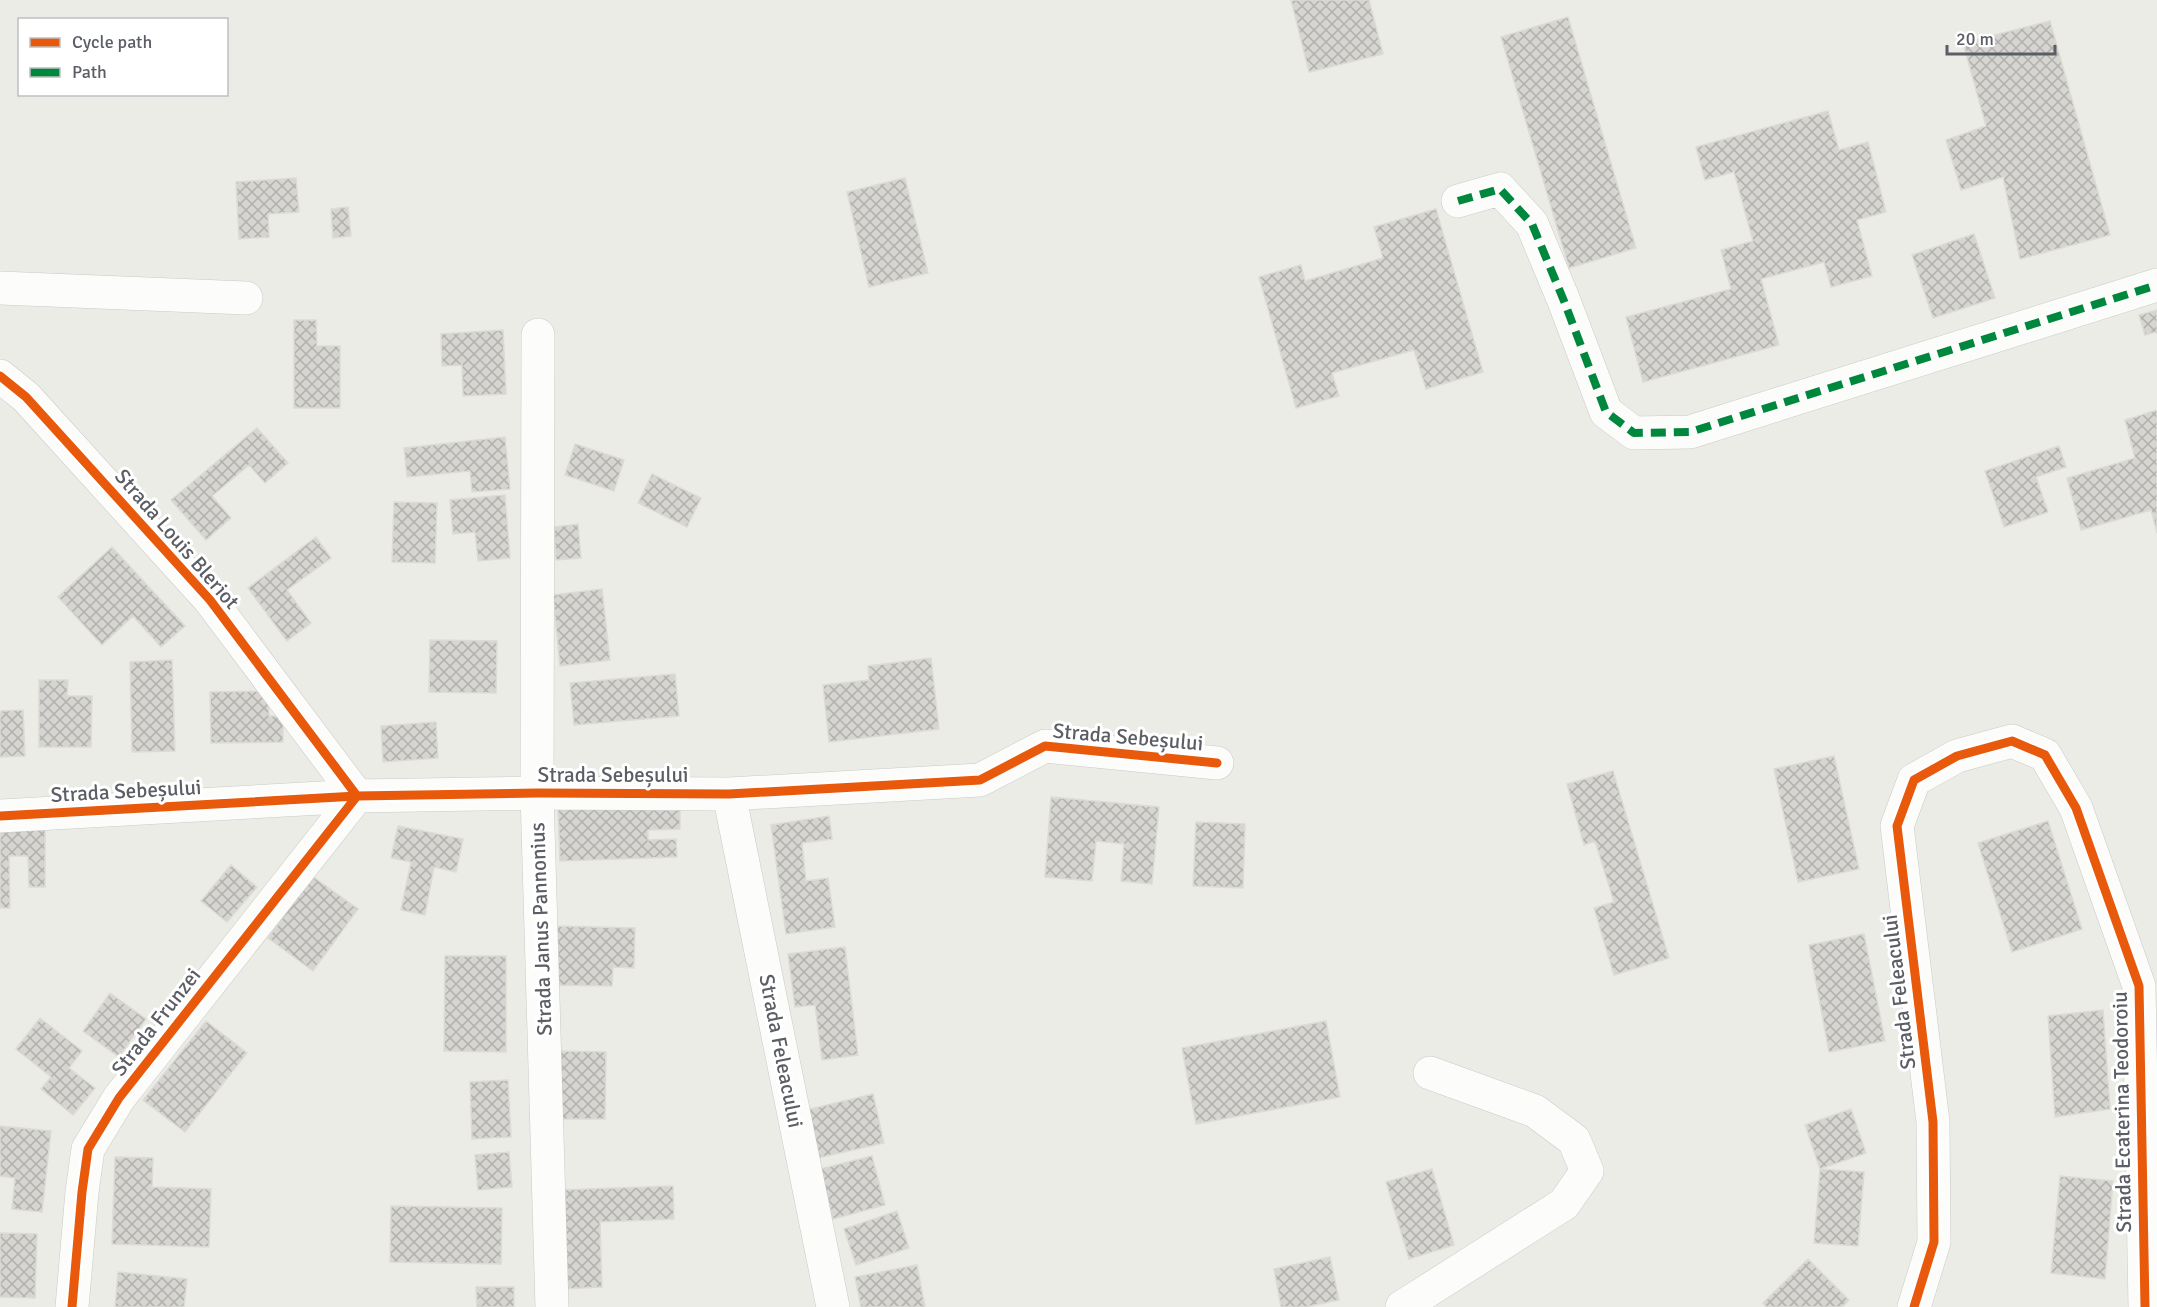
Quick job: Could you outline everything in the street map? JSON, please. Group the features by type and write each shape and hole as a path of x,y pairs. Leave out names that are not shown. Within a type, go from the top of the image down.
{"street":[{"path":"1458,201 1500,189 1532,224 1606,412 1634,433 1690,432 2157,285"},
{"path":"0,288 246,298"},
{"name":"Strada Janus Pannonius","path":"538,335 537,793 552,1307"},
{"name":"Strada Louis Bleriot","path":"0,376 26,398 210,600 357,796"},
{"name":"Strada Feleacului","path":"1914,1307 1934,1242 1933,1122 1897,826 1914,780 1957,756 2012,741"},
{"name":"Strada Ecaterina Teodoroiu","path":"2012,741 2045,755 2076,808 2139,986 2145,1307"},
{"name":"Strada Sebeșului","path":"0,816 357,796 537,793 729,794 980,780 1045,746 1217,763"},
{"name":"Strada Feleacului","path":"729,794 833,1307"},
{"name":"Strada Frunzei","path":"72,1307 88,1149 119,1098 357,796"},
{"path":"1402,1307 1564,1204 1587,1171 1574,1140 1535,1111 1430,1073"}],"building":[{"path":"1291,0 1369,0 1383,54 1309,72"},
{"path":"1568,17 1636,248 1569,268 1501,37"},
{"path":"2050,21 2110,235 2020,259 2003,177 1961,190 1946,140 1986,126 1963,43"},
{"path":"1828,111 1839,150 1868,142 1886,212 1857,220 1872,276 1831,287 1824,262 1761,279 1779,345 1643,382 1626,317 1731,289 1721,250 1753,241 1734,172 1705,180 1696,147"},
{"path":"296,178 299,212 268,214 269,237 239,239 236,182"},
{"path":"905,178 928,273 869,287 847,192"},
{"path":"348,207 351,236 333,238 331,209"},
{"path":"1436,209 1483,372 1426,389 1414,350 1332,373 1339,396 1296,408 1259,277 1301,265 1305,281 1383,258 1374,227"},
{"path":"1974,234 1995,298 1933,318 1912,255"},
{"path":"2157,310 2157,334 2156,332 2145,335 2139,315"},
{"path":"294,320 316,320 317,346 340,346 340,408 294,408"},
{"path":"503,330 506,394 463,396 462,365 442,366 441,334"},
{"path":"2157,410 2157,533 2151,510 2081,530 2067,478 2135,458 2125,420"},
{"path":"257,428 288,463 265,483 249,465 212,496 231,518 206,540 171,500"},
{"path":"505,437 510,489 472,492 470,471 407,477 404,448"},
{"path":"575,444 624,460 614,491 565,475"},
{"path":"2059,446 2066,467 2036,477 2048,512 2004,527 1985,471"},
{"path":"652,474 701,498 687,527 638,503"},
{"path":"505,495 510,558 478,561 475,532 453,534 450,500"},
{"path":"394,502 437,503 435,563 392,562"},
{"path":"578,524 581,558 556,560 554,527"},
{"path":"316,537 331,558 287,590 311,623 287,641 248,588"},
{"path":"112,547 185,626 161,647 133,616 102,645 58,597"},
{"path":"602,589 610,660 560,666 553,595"},
{"path":"430,640 497,641 496,693 429,692"},
{"path":"931,658 939,729 829,742 823,685 869,680 868,666"},
{"path":"172,660 175,751 132,752 130,662"},
{"path":"675,674 679,716 574,725 570,683"},
{"path":"39,680 68,680 67,696 92,696 91,747 39,747"},
{"path":"268,691 269,716 283,716 283,742 211,743 210,692"},
{"path":"23,710 25,756 0,757 0,711"},
{"path":"436,722 438,758 383,762 381,726"},
{"path":"1834,756 1859,869 1798,882 1774,769"},
{"path":"1613,771 1669,958 1614,975 1594,908 1614,902 1595,841 1584,845 1567,784"},
{"path":"1051,797 1159,807 1152,884 1121,881 1124,844 1096,841 1092,881 1045,877"},
{"path":"680,804 680,829 648,830 648,840 676,839 677,857 560,861 558,808"},
{"path":"829,816 832,839 802,843 806,881 828,878 835,927 786,934 771,825"},
{"path":"2048,821 2082,929 2012,952 1978,843"},
{"path":"1196,822 1245,824 1243,888 1193,886"},
{"path":"45,824 45,887 29,887 28,856 9,856 10,908 0,908 0,825"},
{"path":"398,826 463,839 456,872 434,867 425,915 401,910 411,862 391,858"},
{"path":"231,865 257,887 227,922 201,901"},
{"path":"312,876 358,909 313,971 268,938"},
{"path":"555,926 635,928 634,968 613,967 612,986 554,985"},
{"path":"1864,934 1885,1041 1829,1052 1809,945"},
{"path":"845,947 858,1055 822,1060 815,1005 795,1007 788,954"},
{"path":"445,956 506,956 506,1052 444,1051"},
{"path":"110,993 146,1019 119,1057 83,1031"},
{"path":"2103,1010 2110,1109 2055,1117 2048,1016"},
{"path":"40,1018 82,1051 69,1068 95,1088 73,1115 41,1089 51,1077 16,1049"},
{"path":"206,1021 247,1053 185,1132 143,1100"},
{"path":"1326,1021 1340,1097 1196,1124 1182,1048"},
{"path":"560,1051 606,1052 605,1119 559,1119"},
{"path":"508,1080 511,1137 472,1139 470,1082"},
{"path":"873,1094 884,1143 813,1159 802,1111"},
{"path":"1851,1109 1866,1153 1820,1169 1805,1125"},
{"path":"0,1126 51,1131 42,1212 12,1209 15,1178 0,1176"},
{"path":"509,1152 512,1187 478,1190 475,1155"},
{"path":"872,1156 885,1205 833,1219 820,1169"},
{"path":"115,1157 153,1158 152,1187 211,1189 209,1247 112,1244"},
{"path":"1432,1169 1454,1245 1409,1259 1386,1182"},
{"path":"1820,1169 1864,1172 1858,1246 1814,1243"},
{"path":"2060,1176 2113,1181 2105,1279 2051,1273"},
{"path":"673,1186 674,1219 600,1222 602,1287 563,1289 560,1190"},
{"path":"391,1206 502,1208 501,1264 390,1262"},
{"path":"897,1211 909,1248 856,1265 844,1229"},
{"path":"0,1233 37,1234 35,1298 0,1297"},
{"path":"1330,1257 1339,1300 1306,1307 1281,1307 1274,1269"},
{"path":"1808,1259 1849,1300 1842,1307 1766,1307 1763,1303"},
{"path":"917,1265 925,1307 861,1307 855,1277"},
{"path":"118,1272 187,1279 184,1307 115,1307"},
{"path":"476,1287 514,1287 514,1307 477,1307"}],"marked path":[{"path":"1458,201 1500,189 1532,224 1606,412 1634,433 1690,432 2157,285"}],"cycle path":[{"path":"0,376 26,397 210,600 357,796 119,1098 88,1149 72,1307"},
{"path":"1914,1307 1934,1242 1933,1122 1897,826 1914,780 1957,756 2012,741 2045,755 2076,808 2139,986 2145,1307"},
{"path":"0,816 357,796 537,793 729,794 980,780 1045,746 1217,763"}]}
